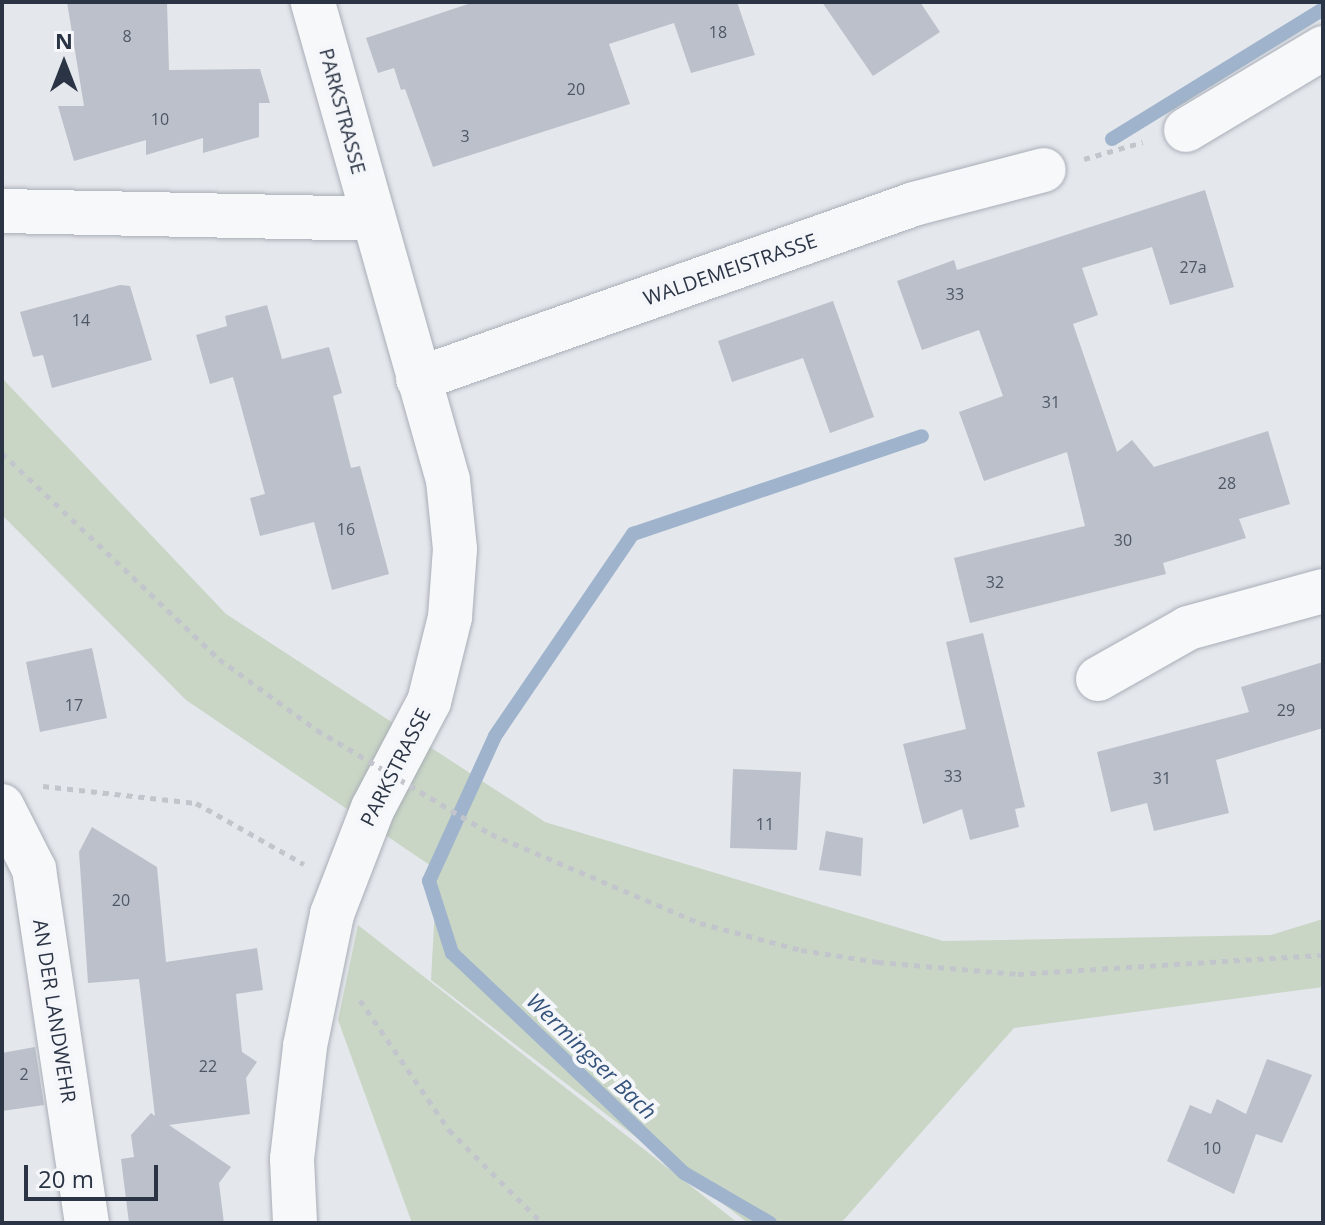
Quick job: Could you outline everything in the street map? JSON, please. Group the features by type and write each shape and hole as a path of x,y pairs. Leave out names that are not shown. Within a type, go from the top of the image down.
{"street":[{"name":"PARKSTRASSE","path":"295,1223 292,1159 305,1046 340,884 429,702 450,617 455,549 448,480 313,2"},
{"path":"1186,130 1323,48"},
{"name":"WALDEMEISTRASSE","path":"418,379 914,204 1044,170"},
{"path":"2,211 373,219"},
{"path":"1098,679 1188,628 1323,591"},
{"name":"AN DER LANDWEHR","path":"17,795 34,869 87,1223"}],"path":[{"path":"1044,170 1186,130"},
{"path":"2,453 219,659 317,730 491,834 700,923 801,950 878,962 1018,974 1323,955"},
{"path":"17,795 196,803 312,868"},
{"path":"325,950 449,1130 542,1223"}],"green space":[{"path":"2,378 226,614 545,822 943,941 1271,935 1323,919 1323,987 1014,1028 841,1223 748,1223 431,980 437,870 186,700 2,515"},
{"path":"358,925 738,1223 412,1223 338,1020"}],"building":[{"path":"67,2 167,2 169,70 260,69 270,103 259,103 259,137 203,153 203,138 146,155 146,140 74,161 58,106 84,106"},
{"path":"474,2 737,2 755,55 691,73 674,23 609,44 630,104 433,167 405,89 401,90 394,68 378,73 366,38"},
{"path":"822,2 920,2 940,32 873,76"},
{"path":"1205,190 1234,287 1170,305 1152,247 1082,268 1098,315 1073,324 1117,452 1132,440 1154,467 1268,431 1290,504 1239,519 1246,538 1163,563 1166,574 970,623 954,558 1085,526 1067,452 984,481 959,412 1003,396 979,330 922,350 897,281 954,260 957,270"},
{"path":"120,285 130,286 152,360 52,388 43,355 33,357 20,312"},
{"path":"833,301 874,417 830,433 803,358 732,382 718,341"},
{"path":"267,305 282,359 329,347 342,393 333,396 351,468 360,466 389,574 332,590 314,522 260,536 250,498 265,494 233,377 210,384 196,335 227,326 225,316"},
{"path":"983,633 1025,807 1015,809 1019,827 970,840 962,809 923,824 903,744 966,729 946,642"},
{"path":"92,648 107,718 40,732 26,662"},
{"path":"1323,662 1323,728 1216,760 1229,813 1154,831 1147,803 1111,812 1097,752 1249,712 1241,687"},
{"path":"733,769 801,772 797,850 730,848"},
{"path":"92,827 157,867 166,962 257,948 263,990 236,994 242,1052 257,1062 246,1078 250,1114 169,1125 231,1167 219,1183 224,1223 129,1223 121,1159 134,1157 131,1135 151,1113 155,1116 139,979 88,983 79,852"},
{"path":"826,831 863,838 861,876 819,870"},
{"path":"35,1047 44,1105 2,1111 2,1053"},
{"path":"1267,1059 1312,1075 1282,1143 1256,1134 1234,1194 1167,1161 1190,1105 1211,1114 1217,1099 1246,1114"}],"waterway":[{"path":"1112,139 1323,9"},
{"name":"Wermingser Bach","path":"770,1223 684,1173 452,953 429,881 495,736 633,534 922,436"}]}
